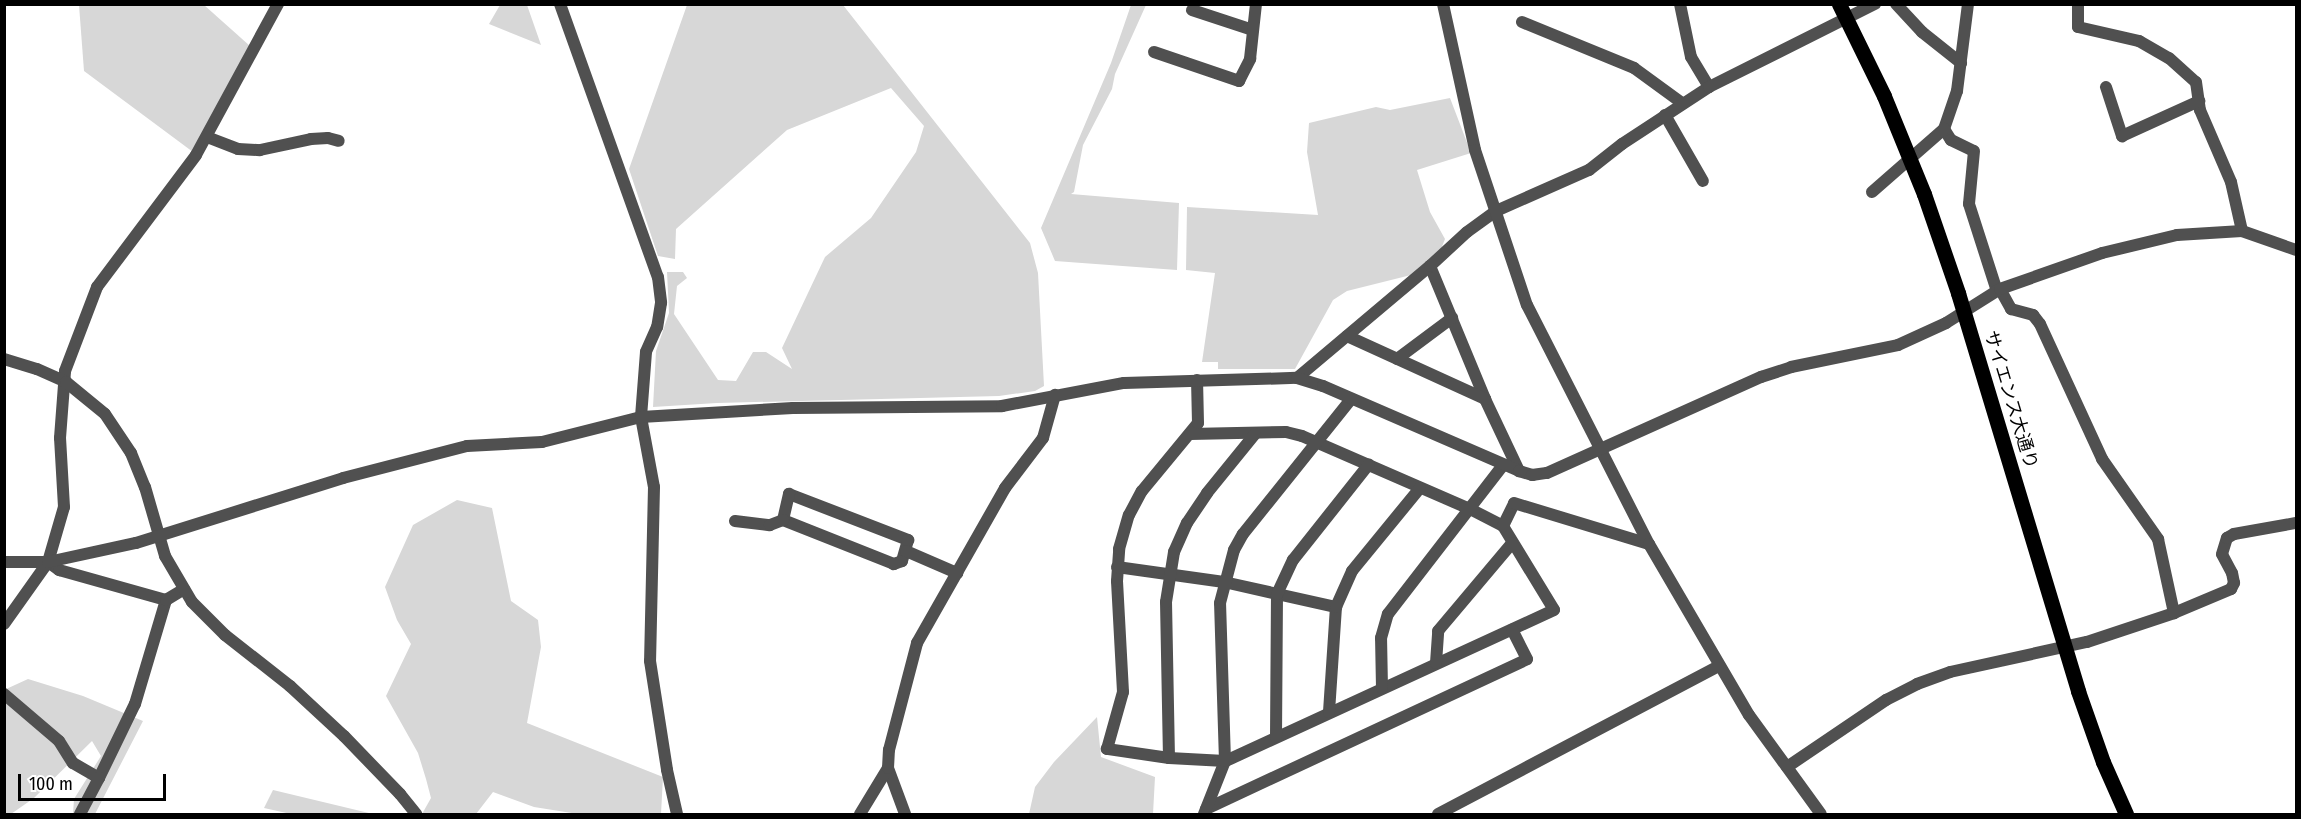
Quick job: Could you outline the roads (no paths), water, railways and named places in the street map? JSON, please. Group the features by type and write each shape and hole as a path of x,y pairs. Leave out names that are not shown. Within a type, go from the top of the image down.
{"main road":[{"name":"サイエンス大通り","path":"1842,11 1911,159 1964,312 2065,647 2121,813"}],"street":[{"path":"4,624 48,562 64,507 60,438 65,372 97,287 207,137 278,4"},
{"path":"560,4 658,277 661,303 657,327 646,352 642,417 654,487 650,661 667,770 677,814"},
{"path":"1154,52 1239,81 1250,59 1256,4"},
{"path":"1680,4 1691,57 1709,87"},
{"path":"1297,378 1467,232 1496,211 1551,189 1590,170 1682,104 1842,11 1875,4"},
{"path":"1896,4 1922,32 1961,63"},
{"path":"1872,192 1944,129 1957,91 1968,4"},
{"path":"2078,4 2078,27 2139,40 2169,58 2196,82 2200,110 2231,182 2242,231"},
{"path":"1442,6 1475,150 1527,305 1599,450 1649,544 1719,666 1786,767 1821,814"},
{"path":"1191,10 1253,30"},
{"path":"1522,22 1634,68 1682,104"},
{"path":"2106,87 2122,136 2199,101"},
{"path":"1665,115 1703,181"},
{"path":"1944,129 1951,140 1974,151 1968,204 1998,290 2012,309 2033,315 2040,324 2102,459 2158,539 2174,613"},
{"path":"207,137 238,149 260,150 311,139 339,141"},
{"path":"4,562 48,562 158,537 343,478 467,446 542,442 642,417 793,408 1002,406 1124,383 1297,378 1503,465 1532,475 1547,473 1761,377 1791,368 1898,345 1964,312 1998,290 2102,253 2166,237 2242,231 2296,250"},
{"path":"1430,266 1485,399 1519,471"},
{"path":"1397,359 1452,318"},
{"path":"1347,336 1485,399"},
{"path":"4,359 37,369 66,382 105,414 127,445 145,487 158,537 184,589 212,624 313,708 400,794 416,814"},
{"path":"1190,434 1286,432 1318,441 1470,509 1503,526 1554,610 1225,761 1169,759 1107,749 1123,692 1117,567 1119,549 1129,515 1142,491 1198,423 1197,380"},
{"path":"905,814 888,768 889,750 917,643 1005,488 1043,438 1055,395"},
{"path":"1205,812 1225,761 1220,603 1233,550 1243,534 1351,399"},
{"path":"1169,759 1166,602 1168,574 1173,552 1187,523 1207,493 1255,434"},
{"path":"1276,737 1277,594 1293,560 1369,464"},
{"path":"1382,688 1381,638 1388,614 1503,465"},
{"path":"1329,712 1336,607 1352,571 1420,488"},
{"path":"735,521 770,525 783,520 894,564 902,561 906,551 908,540 789,494 783,520"},
{"path":"1503,526 1514,503 1649,544"},
{"path":"1786,767 1886,700 1917,684 1950,672 2065,647 2174,613 2231,589 2234,583 2232,573 2222,554 2227,538 2234,534 2296,523"},
{"path":"1436,663 1438,631 1512,543"},
{"path":"906,551 957,573"},
{"path":"48,562 59,570 166,600"},
{"path":"1117,567 1224,582 1336,607"},
{"path":"80,814 135,704 166,600 184,589"},
{"path":"1205,812 1527,658 1512,630"},
{"path":"1438,814 1719,666"},
{"path":"4,694 59,741 73,763 99,778"},
{"path":"860,814 888,768"}]}
